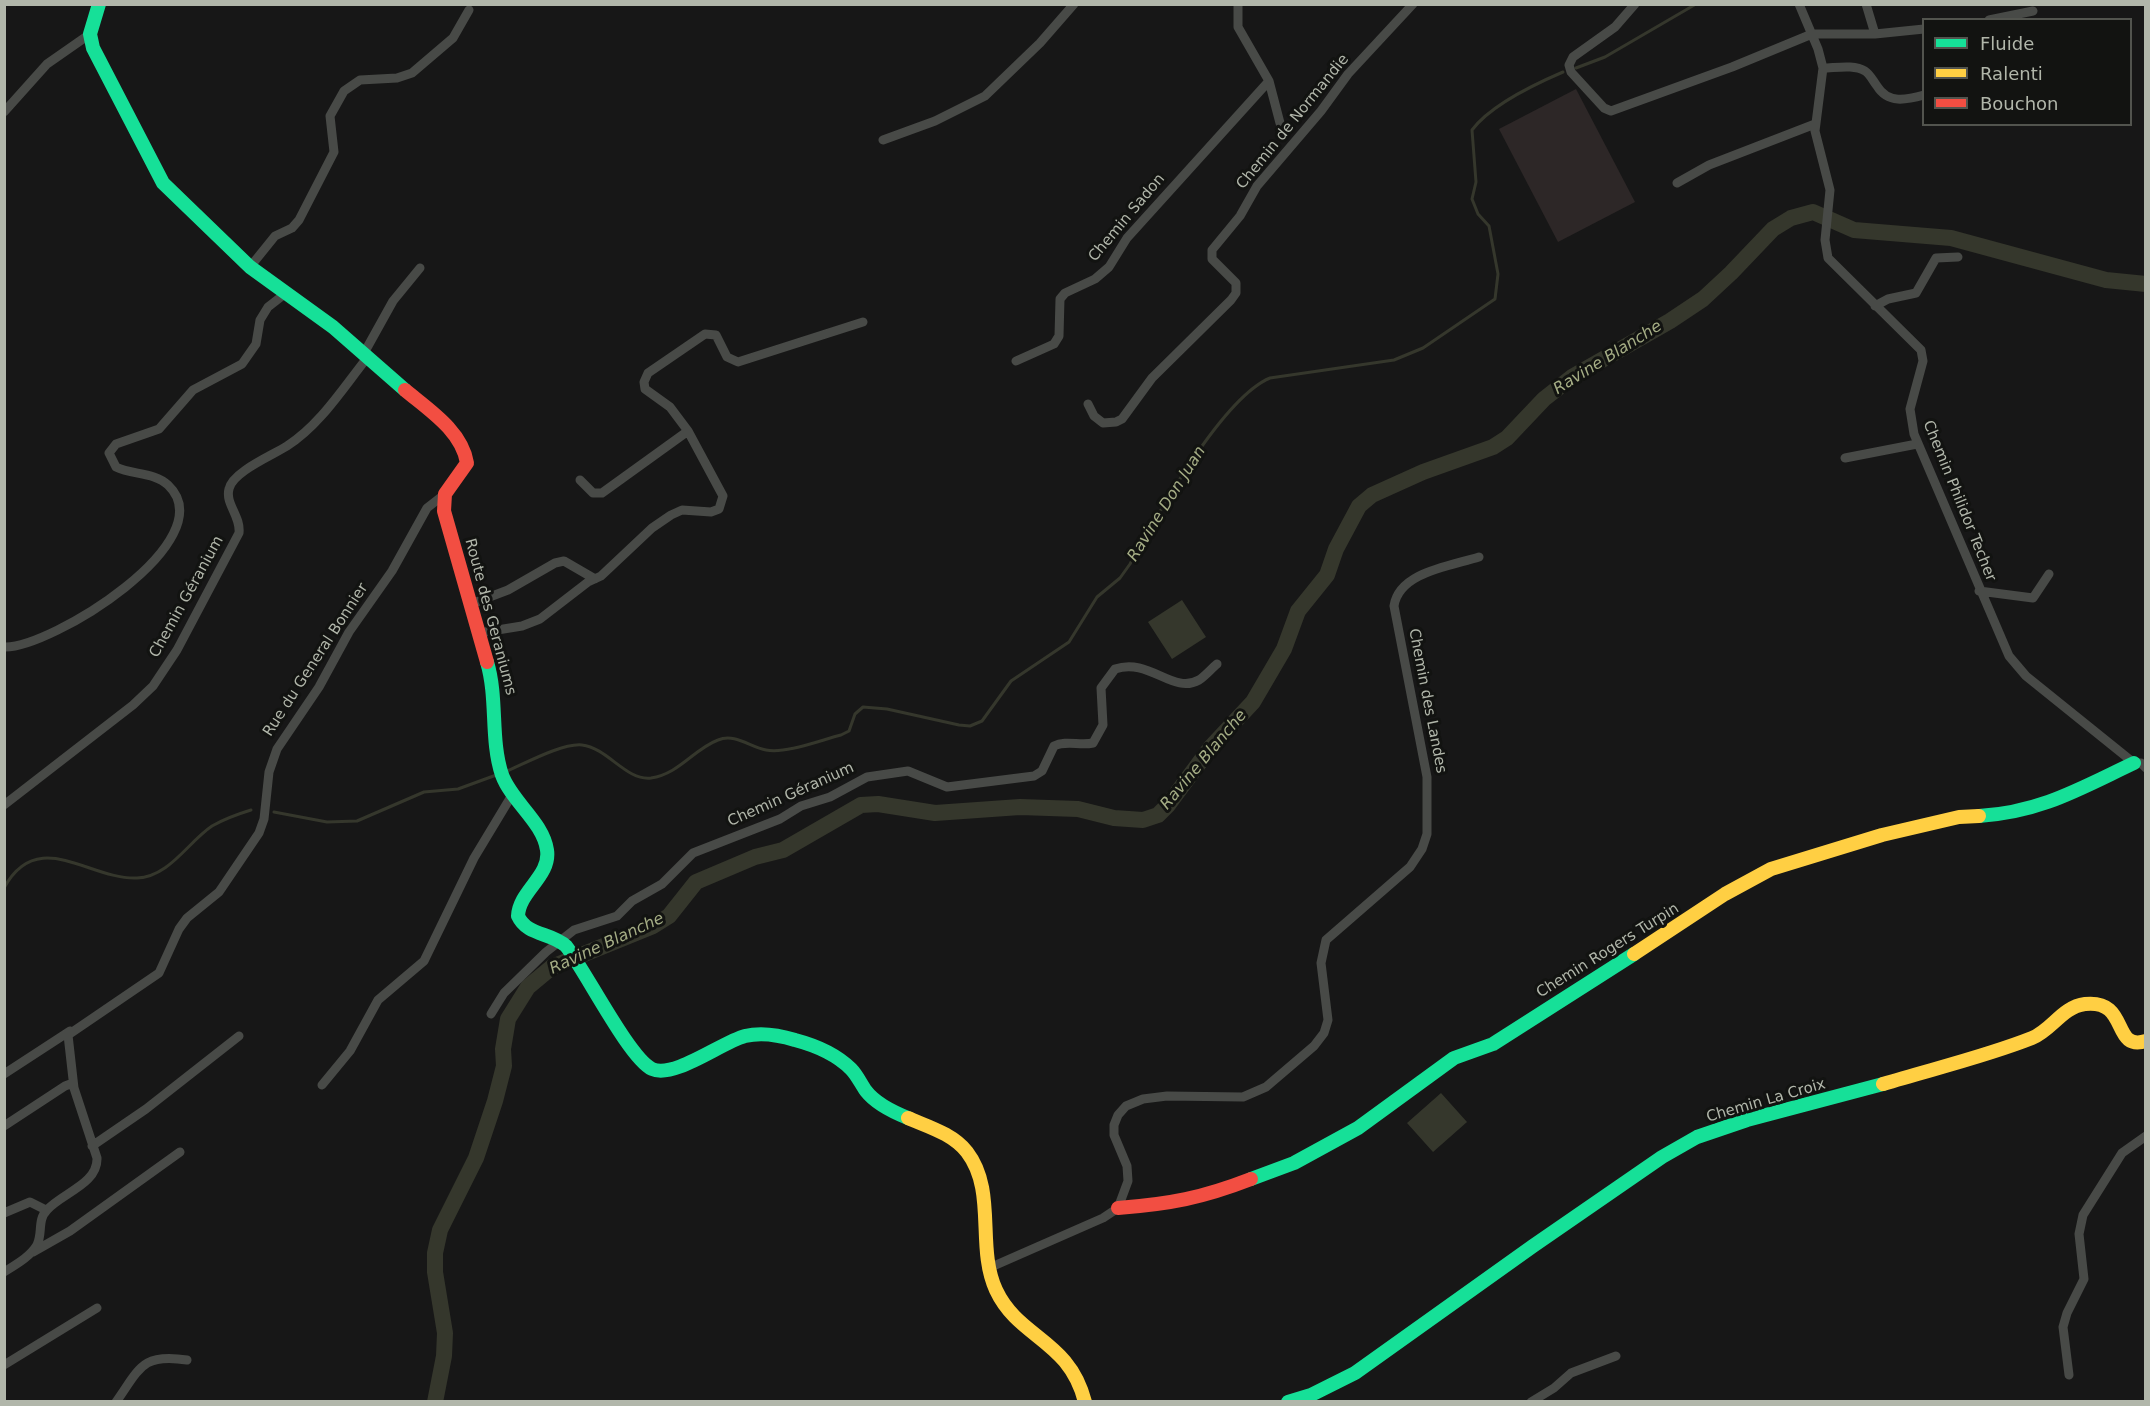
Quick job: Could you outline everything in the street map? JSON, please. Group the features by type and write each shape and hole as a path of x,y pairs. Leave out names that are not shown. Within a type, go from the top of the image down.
{"street":[{"path":"99,4 90,34 99,60 163,183 250,267 333,327 450,429 465,449 466,463 445,494"},
{"path":"883,140 935,121 985,96 1040,43 1074,4"},
{"path":"1238,4 1241,35 1269,81 1280,123"},
{"name":"Chemin de Normandie","path":"1088,404 1094,416 1103,423 1122,419 1147,384 1231,300 1236,293 1236,283 1212,259 1212,250 1240,216 1257,186 1315,119 1348,74 1413,4"},
{"path":"1635,4 1615,27 1573,57 1569,65 1571,72 1604,108 1611,111 1732,68 1812,34 1875,34 1922,29"},
{"name":"Chemin Philidor Techer","path":"1799,4 1823,68 1815,124 1830,190 1825,240 1828,258 1875,306 1913,339 1923,353 1910,409 1917,444 2002,646 2026,676 2140,766"},
{"path":"1866,4 1875,34"},
{"path":"250,267 275,236 295,226 299,219 334,152 330,116 344,91 360,80 397,78 412,73 453,38 469,10"},
{"path":"1998,18 2034,10"},
{"path":"4,112 47,64 90,34"},
{"path":"1823,68 1853,67 1865,71 1879,90 1892,98 1909,99 1922,95"},
{"name":"Chemin Sadon","path":"1017,361 1054,344 1059,336 1060,299 1065,293 1095,279 1108,267 1127,238 1269,81"},
{"path":"1677,183 1709,165 1815,124"},
{"path":"1875,306 1888,299 1916,292 1936,258 1958,257"},
{"path":"365,356 393,301 420,268"},
{"path":"4,647 12,647 41,637 76,621 156,561 176,529 177,506 172,491 161,481 116,467 109,453 116,444 159,429 185,398 202,384 242,364 256,344 260,320 268,307 286,293"},
{"path":"479,633 522,626 540,619 595,579 652,528 671,515 682,510 711,512 719,509 723,496 688,431 670,407 645,389 644,382 648,373 705,334 716,335 728,357 738,362 863,322"},
{"name":"Chemin Géranium","path":"4,805 133,705 153,686 177,650 239,532 238,518 229,496 231,484 248,468 301,437 365,356"},
{"path":"580,480 593,492 602,493 688,431"},
{"path":"1845,458 1917,444"},
{"name":"Route des Geraniums","path":"445,494 444,512 479,633 497,706 498,761 503,779 543,840 547,853 539,876 521,903 518,916 530,929 566,946"},
{"name":"Rue du General Bonnier","path":"4,1074 159,973 179,929 194,911 219,892 259,833 264,819 269,772 277,749 319,687 343,641 392,571 427,508 445,494"},
{"name":"Chemin des Landes","path":"1118,1208 1128,1181 1127,1166 1116,1143 1114,1125 1126,1106 1143,1099 1167,1096 1228,1099 1255,1093 1314,1046 1324,1033 1328,1020 1321,955 1326,940 1410,867 1422,849 1427,834 1427,777 1394,606 1395,596 1407,582 1479,557"},
{"path":"471,604 508,590 555,563 564,561 595,579"},
{"path":"1979,591 2033,598 2049,574"},
{"name":"Chemin Géranium","path":"491,1014 511,986 546,951 566,946 574,930 617,916 632,901 662,884 693,853 780,819 801,806 830,797 867,777 908,771 948,787 1034,776 1042,771 1054,746 1061,742 1082,746 1093,743 1103,725 1101,688 1115,669 1137,665 1172,681 1186,683 1198,680 1217,663"},
{"name":"Chemin Rogers Turpin","path":"1118,1208 1167,1204 1207,1196 1294,1163 1358,1128 1454,1058 1493,1044 1557,1001 1680,926 1725,894 1772,869 1882,835 1937,822 1959,817 2007,814 2042,806 2140,766"},
{"path":"322,1085 350,1051 378,1000 424,961 474,858 512,795"},
{"path":"566,946 579,968 652,1070 673,1069 732,1039 754,1034 817,1046 834,1055 850,1069 874,1100 953,1139 969,1156 978,1176 989,1268 995,1289 1006,1306 1073,1367 1083,1387 1085,1401"},
{"name":"Chemin La Croix","path":"1288,1401 1322,1389 1379,1357 1453,1301 1662,1157 1697,1137 1747,1120 1848,1095 2035,1037 2070,1008 2090,1002 2098,1003 2113,1012 2128,1041 2136,1044 2145,1041"},
{"path":"31,1253 37,1244 40,1222 46,1210 95,1171 97,1158 74,1083 67,1039 71,1031"},
{"path":"92,1146 146,1108 239,1036"},
{"path":"4,1126 65,1086 74,1083"},
{"path":"2068,1375 2063,1327 2067,1313 2084,1279 2079,1234 2083,1215 2122,1153 2145,1136"},
{"path":"4,1272 31,1253 70,1231 180,1152"},
{"path":"4,1214 30,1202 46,1210"},
{"path":"989,1268 1102,1218 1118,1208"},
{"path":"4,1365 97,1308"},
{"path":"1531,1401 1554,1389 1571,1373 1616,1356"},
{"path":"116,1401 145,1364 166,1357 187,1360"}],"shaded area":[{"path":"1576,89 1635,202 1558,242 1499,129"},
{"path":"1182,600 1206,637 1172,659 1148,622"},
{"path":"1441,1093 1467,1122 1433,1152 1407,1123"}],"waterway":[{"name":"Ravine Don Juan","path":"1576,68 1605,57 1696,4"},
{"name":"Ravine Don Juan","path":"505,772 564,747 582,745 600,752 633,775 651,778 670,772 701,749 724,738 736,739 774,751 841,735 849,731 855,714 863,707 887,709 959,725 970,726 982,721 1011,681 1069,642 1097,597 1120,578 1130,564 1173,490 1211,433 1251,390 1270,378 1394,360 1423,348 1495,299 1498,274 1489,226 1478,214 1472,199 1476,182 1472,130 1501,104 1563,72"},
{"name":"Ravine Blanche","path":"435,1402 444,1356 445,1333 435,1272 435,1253 440,1230 476,1158 495,1101 504,1066 503,1049 508,1019 528,987 552,967 653,926 669,916 696,882 755,857 783,850 861,805 878,804 935,813 1020,807 1078,809 1114,818 1143,820 1158,815 1211,747 1253,702 1284,649 1298,611 1327,575 1336,549 1359,506 1372,495 1423,472 1493,447 1507,438 1544,399 1572,377 1670,321 1703,299 1773,229 1791,218 1813,212 1854,230 1951,238 2106,280 2146,284"},
{"name":"Ravine Don Juan","path":"274,812 327,822 357,821 424,792 458,789 499,774"},
{"name":"Ravine Don Juan","path":"4,888 18,870 32,861 48,858 65,860 119,876 137,878 148,876 159,872 178,858 212,826 251,810"}],"traffic: fast":[{"path":"99,4 90,34 93,48 163,183 250,267 333,327 405,390"},
{"path":"487,662 492,690 496,747 502,775 540,830 547,850 544,868 524,899 518,916 533,931 553,938 566,946 620,1032 642,1062 652,1069 661,1071 673,1069 745,1036 764,1034 783,1037 817,1047 839,1059 853,1071 875,1100 908,1118"},
{"path":"1979,816 2022,810 2059,798 2134,763"},
{"path":"1251,1179 1294,1163 1358,1128 1454,1058 1493,1044 1634,954"},
{"path":"1288,1402 1311,1395 1355,1373 1533,1246 1662,1157 1697,1137 1747,1120 1883,1084"}],"traffic: slow":[{"path":"1634,954 1725,894 1771,869 1882,835 1959,817 1979,816"},
{"path":"1883,1084 1977,1057 2032,1038 2070,1009 2085,1004 2099,1005 2109,1009 2128,1039 2135,1042 2146,1041"},
{"path":"908,1118 955,1140 967,1152 976,1167 981,1184 987,1256 996,1290 1017,1319 1068,1365 1078,1381 1085,1402"}],"traffic: jam":[{"path":"405,390 452,431 464,451 467,463 445,494 444,511 487,662"},
{"path":"1118,1208 1186,1199 1251,1179"}]}
